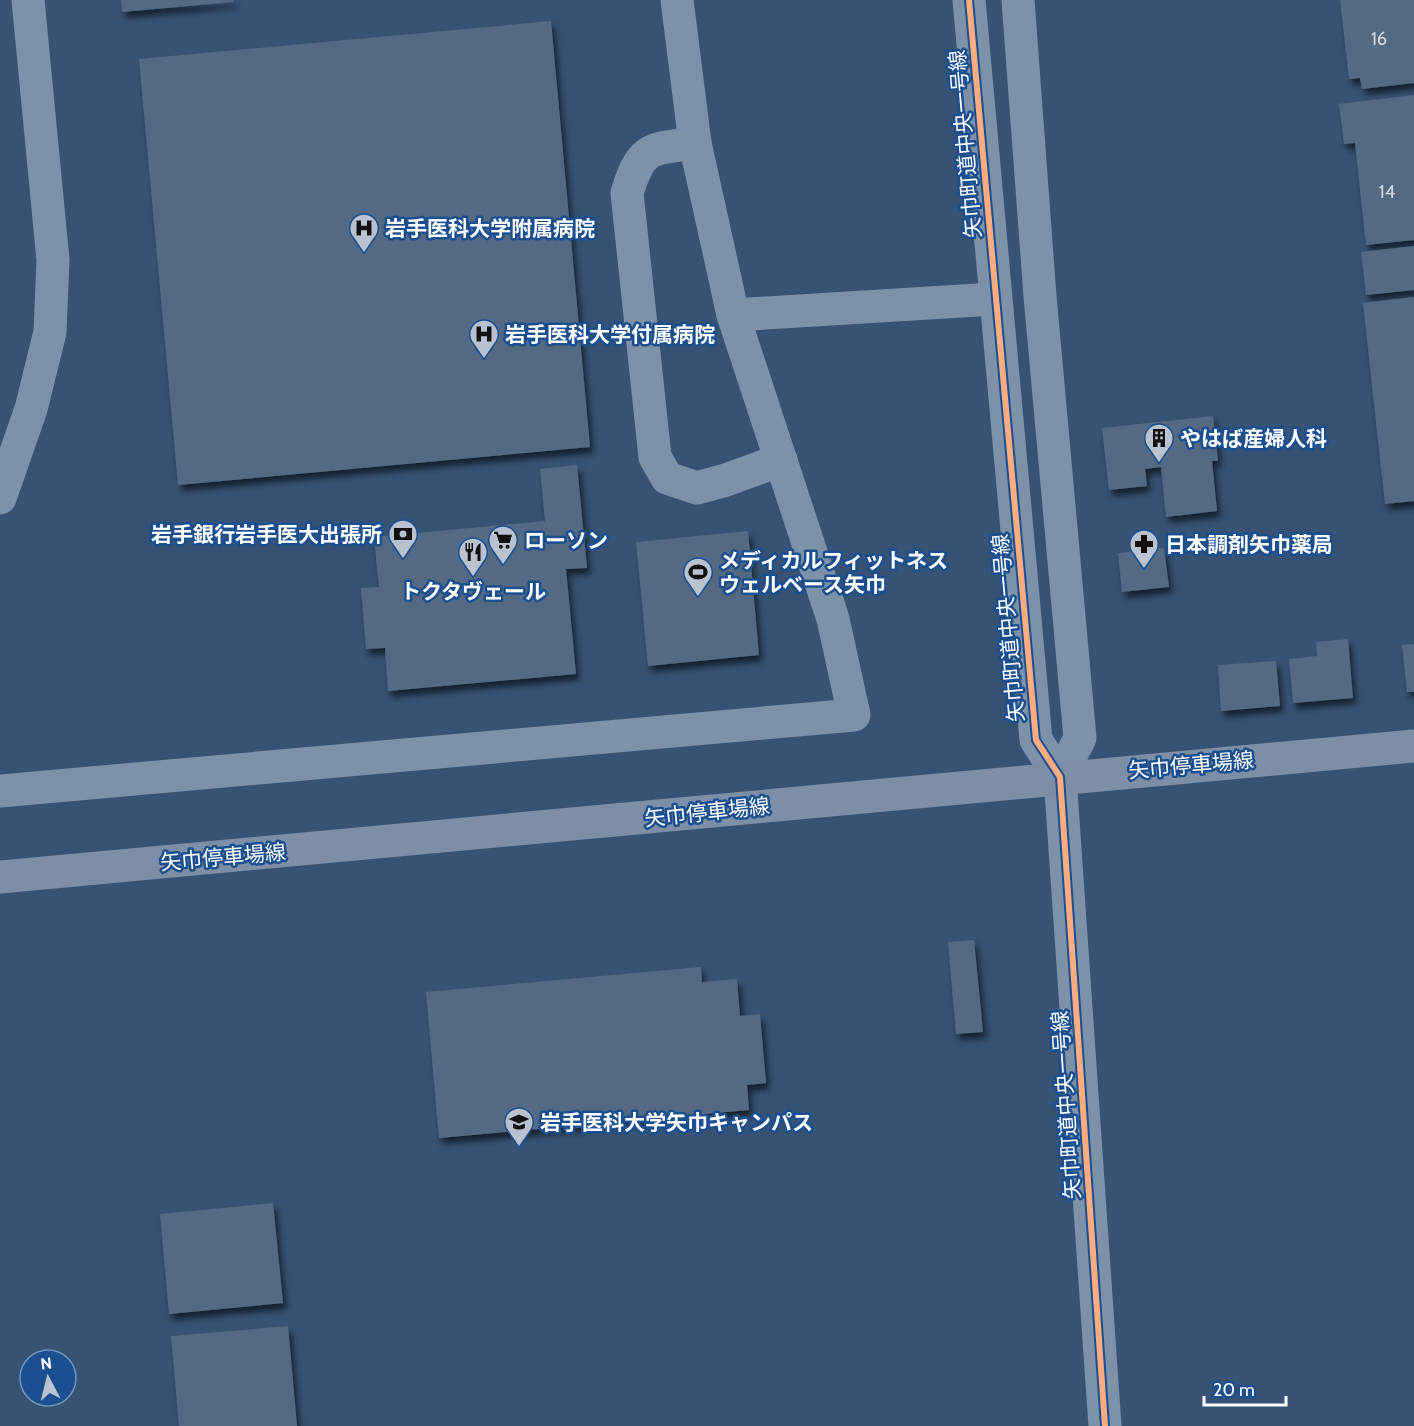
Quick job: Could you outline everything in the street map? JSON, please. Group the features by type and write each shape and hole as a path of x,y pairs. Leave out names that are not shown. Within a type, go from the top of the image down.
{"main road":[{"name":"矢巾停車場線","path":"0,877 437,839 1060,777 1414,746"}],"street":[{"path":"0,498 31,409 50,332 53,260 28,0"},
{"path":"0,791 854,715 833,619 733,315 695,143 677,0"},
{"name":"矢巾町道中央一号線","path":"969,0 994,299 1036,740 1060,777 1105,1426"},
{"path":"1018,0 1040,296 1080,738 1060,777"},
{"path":"695,143 657,148 636,164 627,193 655,457 667,478 697,488 781,460"},
{"path":"733,315 994,299"}],"building":[{"path":"121,0 234,0 234,2 122,12"},
{"path":"1340,0 1414,0 1414,83 1362,89 1360,78 1349,79"},
{"name":"岩手医科大学附属病院","path":"551,21 590,447 178,485 139,59"},
{"path":"1414,95 1414,240 1366,245 1355,143 1344,144 1339,104"},
{"path":"1414,246 1414,290 1366,295 1361,252"},
{"path":"1414,297 1414,501 1385,504 1363,303"},
{"name":"やはば産婦人科","path":"1213,416 1218,461 1212,461 1217,511 1166,517 1161,467 1145,469 1147,486 1109,490 1102,428"},
{"name":"トクタヴェール","path":"577,465 587,568 566,569 576,674 388,691 385,648 366,649 361,588 379,587 374,537 545,521 540,469"},
{"name":"メディカルフィットネス ウェルベース矢巾","path":"748,531 759,655 648,666 636,542"},
{"name":"日本調剤矢巾薬局","path":"1164,548 1169,587 1122,592 1118,553"},
{"path":"1348,639 1353,698 1293,703 1289,659 1317,656 1316,642"},
{"path":"1414,644 1414,692 1407,692 1402,645"},
{"path":"1276,661 1280,706 1221,711 1218,665"},
{"path":"974,940 983,1032 956,1034 948,942"},
{"path":"701,967 702,982 737,979 740,1016 760,1014 766,1083 747,1085 749,1110 439,1138 426,992"},
{"path":"273,1203 283,1303 169,1314 160,1214"},
{"path":"288,1326 297,1426 179,1426 171,1336"}],"cycle path":[{"path":"969,0 1036,740 1060,777 1105,1426"}],"place":[{"name":"岩手医科大学附属病院","path":"364,254"},
{"name":"岩手医科大学付属病院","path":"484,360"},
{"name":"やはば産婦人科","path":"1159,464"},
{"name":"岩手銀行岩手医大出張所","path":"403,560"},
{"name":"ローソン","path":"503,566"},
{"name":"日本調剤矢巾薬局","path":"1144,570"},
{"name":"トクタヴェール","path":"473,578"},
{"name":"メディカルフィットネス ウェルベース矢巾","path":"698,598"},
{"name":"岩手医科大学矢巾キャンパス","path":"519,1148"}]}
